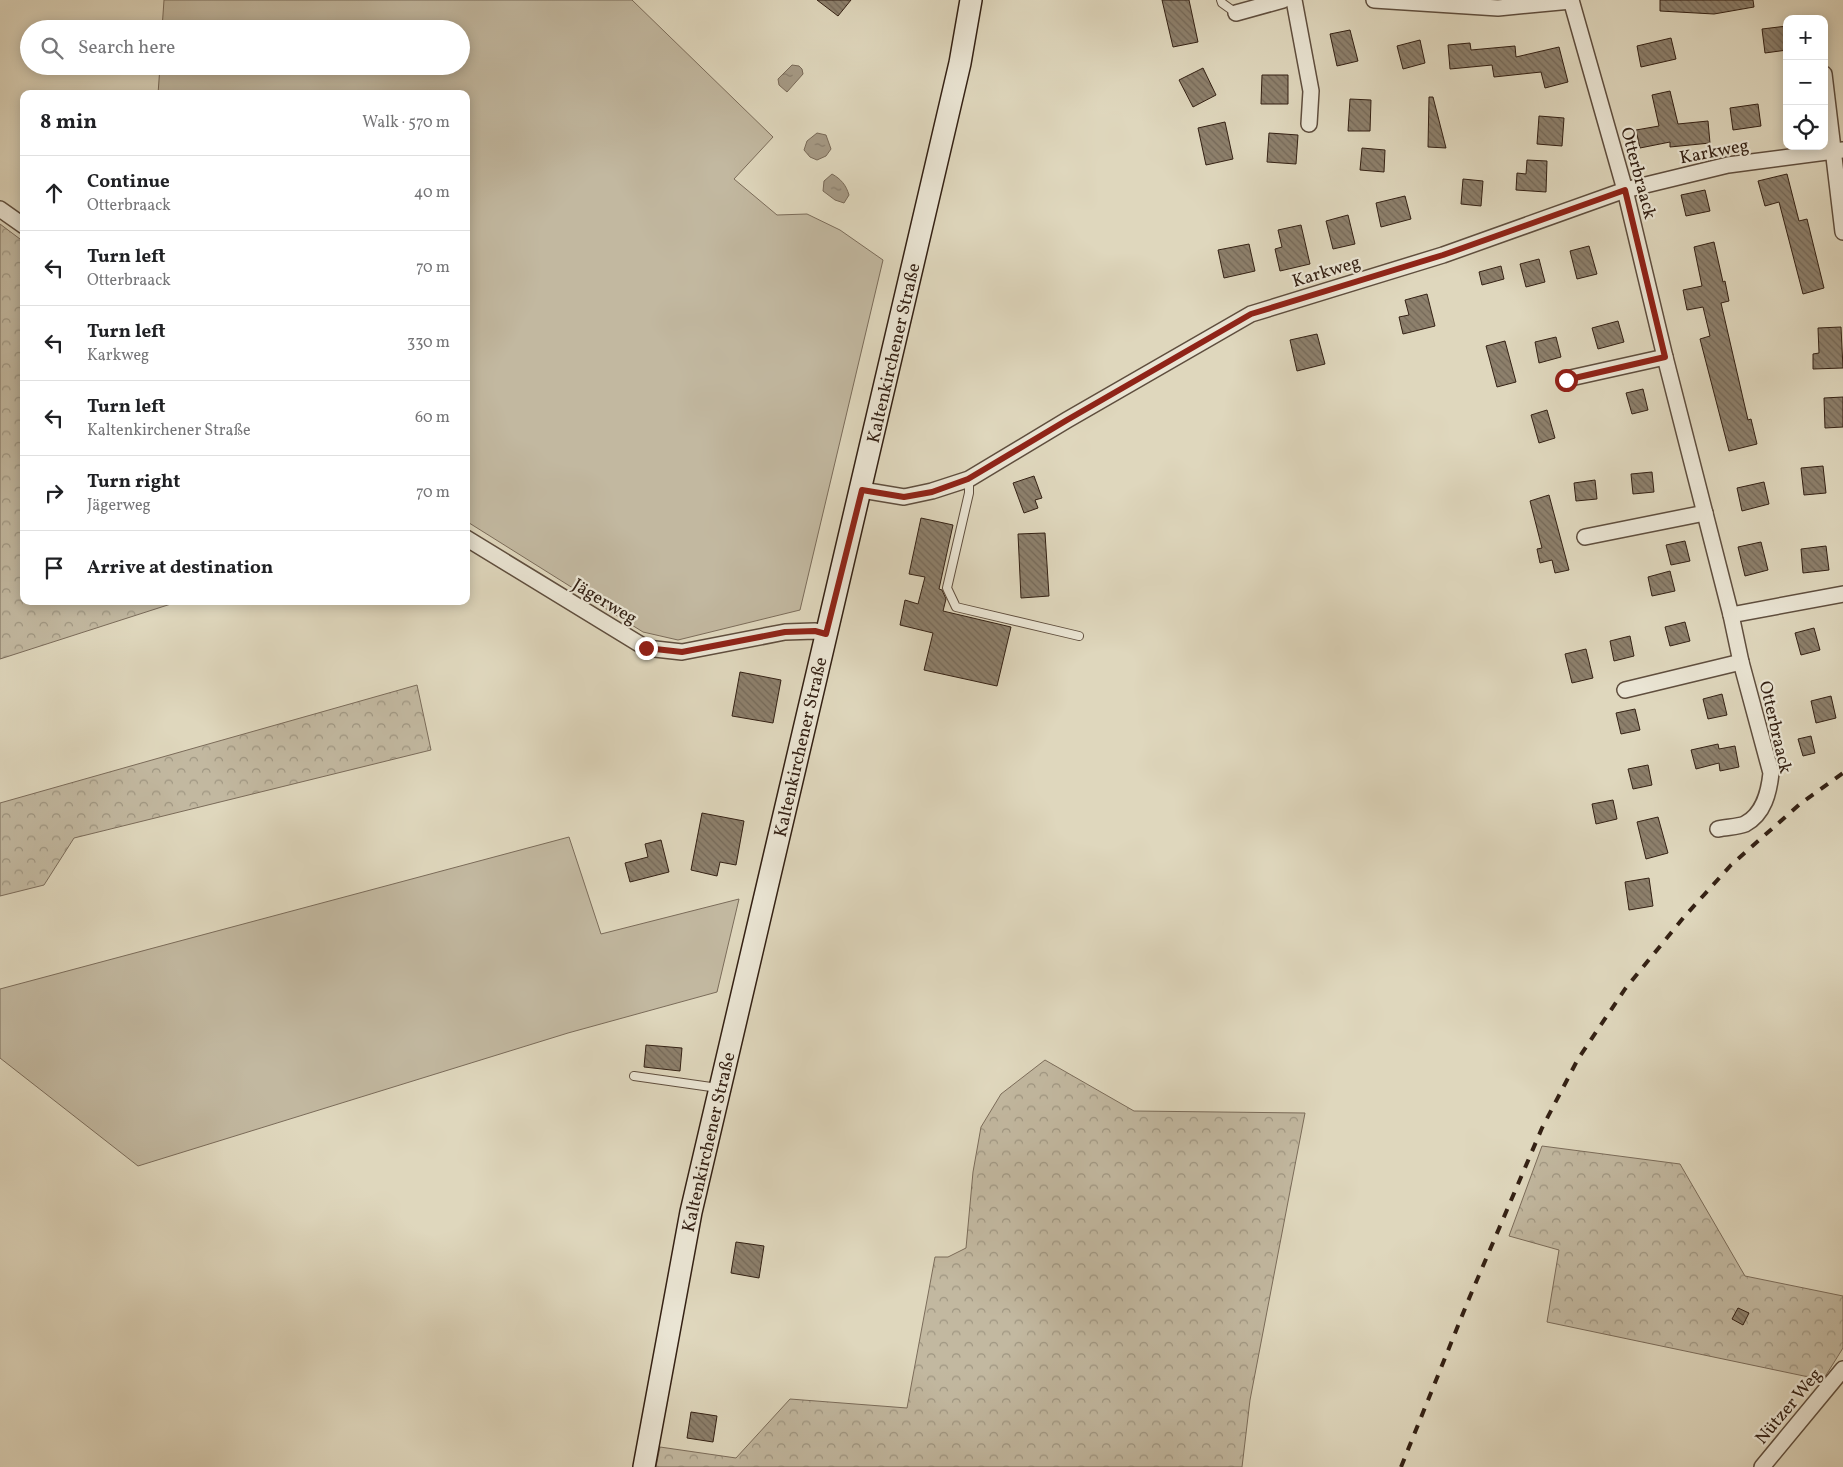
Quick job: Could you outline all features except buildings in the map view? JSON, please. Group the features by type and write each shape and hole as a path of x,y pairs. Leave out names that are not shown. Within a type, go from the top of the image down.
{"main road":[{"name":"Kaltenkirchener Straße","path":"644,1467 691,1212 826,634 862,490 960,63 971,0"}],"street":[{"path":"1236,13 1283,0"},
{"path":"1294,0 1311,91 1309,124"},
{"path":"1374,0 1498,8 1571,1"},
{"name":"Otterbraack","path":"1571,1 1625,190 1665,357 1706,513 1741,662 1771,774 1769,791 1760,812 1745,824 1718,829"},
{"path":"1828,96 1838,151 1843,232"},
{"name":"Karkweg","path":"862,490 904,497 932,492 968,479 1251,314 1443,255 1625,190 1728,165 1838,151"},
{"path":"0,209 20,223"},
{"path":"1566,380 1665,357"},
{"path":"1585,537 1706,513"},
{"name":"Jägerweg","path":"470,540 646,648 682,652 785,632 815,631 826,634"},
{"path":"1731,615 1843,594"},
{"name":"Otterbraack","path":"1624,690 1741,662"},
{"name":"Nützer Weg","path":"1762,1467 1843,1368"}],"lane":[{"path":"1221,0 1222,3 1236,13"},
{"path":"968,479 970,493 947,588 956,607 1079,636"},
{"path":"634,1076 720,1089"}],"green space":[{"path":"164,0 632,0 773,137 734,179 777,215 807,214 840,230 883,260 800,610 678,640 643,632 470,524 470,90 158,90 159,75 470,75 470,20 163,20"},
{"path":"0,224 20,239 20,605 168,605 0,659"},
{"path":"417,685 431,750 74,838 44,885 0,896 0,803"},
{"path":"569,837 601,934 739,899 717,992 568,1033 138,1166 0,1058 0,989"},
{"path":"1045,1060 1134,1111 1305,1113 1250,1400 1242,1467 656,1467 660,1447 736,1458 790,1399 907,1408 935,1257 948,1257 966,1248 973,1172 981,1127 1001,1094"},
{"path":"1542,1146 1680,1164 1745,1276 1843,1296 1843,1348 1823,1380 1547,1322 1559,1250 1509,1236"}],"water":[{"path":"792,65 799,66 803,74 787,92 779,85 778,79"},
{"path":"817,133 826,135 831,149 826,156 817,160 810,157 804,150 807,141"},
{"path":"832,174 843,183 848,191 849,195 844,203 835,200 823,191 824,181"}],"railway":[{"path":"1401,1467 1468,1301 1542,1128 1578,1059 1625,989 1684,917 1731,865 1800,804 1843,773"}],"route":[{"path":"646,648 682,652 785,632 804,630 826,634 862,490 904,497 932,492 968,479 1251,314 1443,255 1625,190 1665,357 1566,380"}]}
